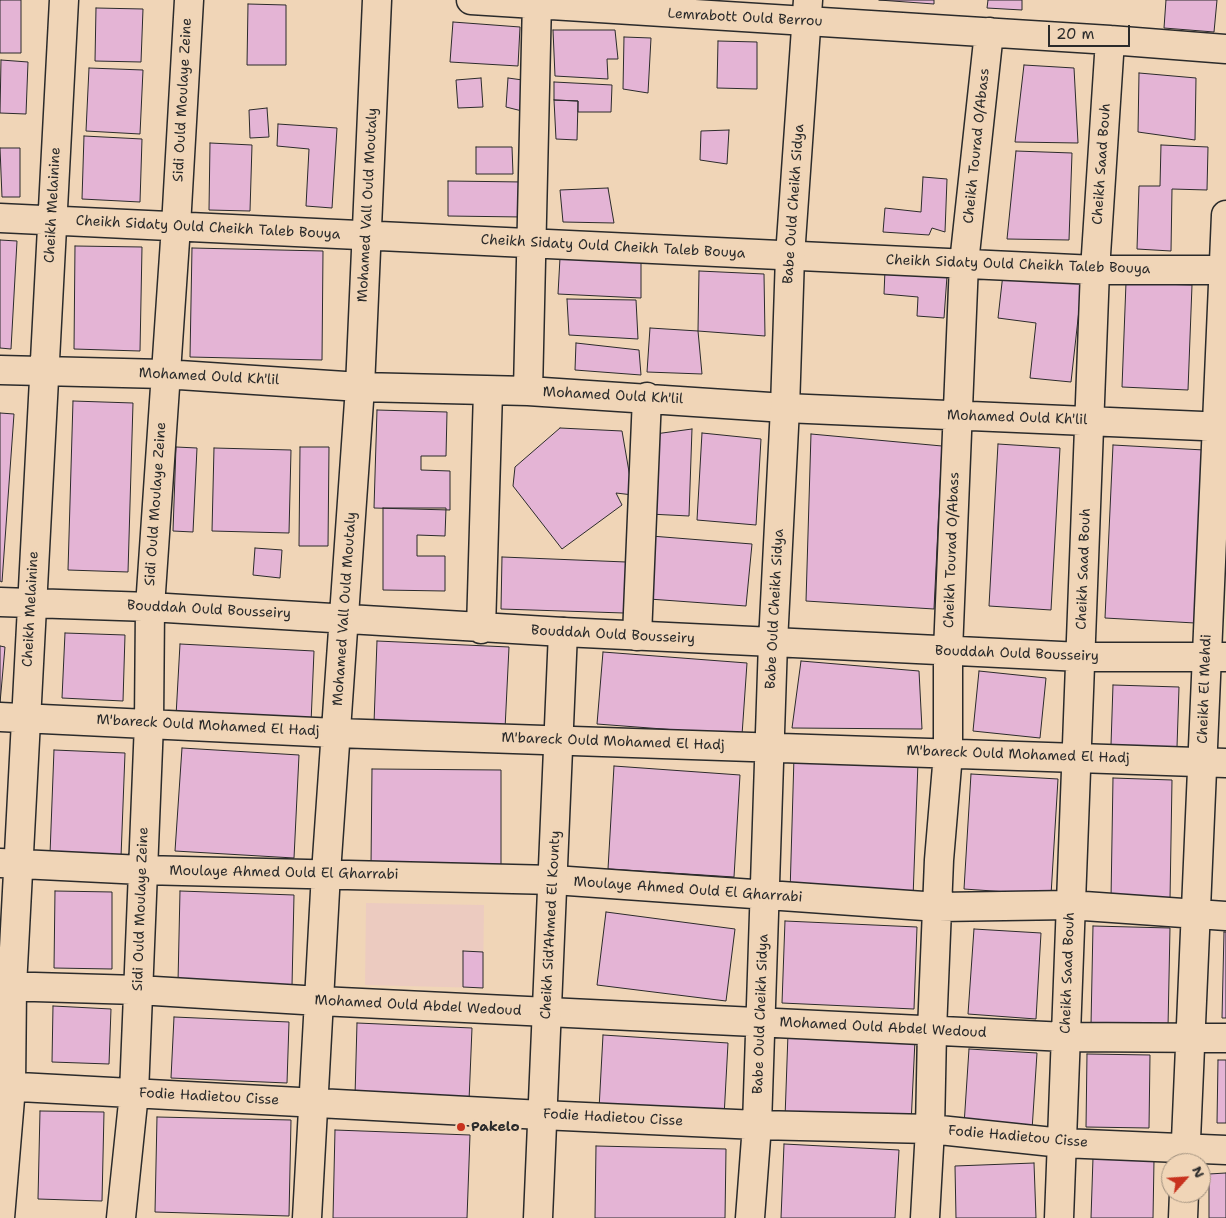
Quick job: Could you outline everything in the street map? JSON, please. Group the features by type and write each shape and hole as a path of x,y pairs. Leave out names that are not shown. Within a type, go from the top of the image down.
{"street":[{"name":"Cheikh Melainine","path":"0,1218 6,1086 6,986 13,717 31,602 64,0"},
{"name":"Sidi Ould Moulaye Zeine","path":"121,1218 134,1094 148,722 150,607 164,374 176,226 189,0"},
{"name":"Mohamed Vall Ould Moutaly","path":"307,1218 326,873 360,386 377,0"},
{"name":"Lemrabott Ould Berrou","path":"471,0 807,11 988,32 1226,49"},
{"path":"528,391 538,3"},
{"name":"Babe Ould Cheikh Sidya","path":"750,1218 757,1125 769,746 785,408 790,256 807,11"},
{"name":"Cheikh Tourad O/Abass","path":"924,1218 930,1129 939,860 948,754 948,651 964,263 988,32"},
{"name":"Cheikh Saad Bouh","path":"1059,1218 1096,270 1110,40"},
{"name":"Cheikh El Mehdi","path":"1186,1153 1196,916 1214,762 1226,216"},
{"name":"Cheikh Sidaty Ould Cheikh Taleb Bouya","path":"0,218 1096,270 1224,270"},
{"name":"Mohamed Ould Kh'lil","path":"0,370 164,374 360,386 646,397 785,408 1221,427"},
{"path":"481,628 488,391"},
{"path":"637,636 646,397"},
{"name":"Bouddah Ould Bousseiry","path":"0,602 150,607 344,617 481,628 948,651 1081,657 1216,657"},
{"name":"Cheikh Sid'Ahmed El Kounty","path":"538,1218 554,880 563,632"},
{"name":"M'bareck Ould Mohamed El Hadj","path":"13,717 148,722 336,733 1214,762"},
{"name":"Moulaye Ahmed Ould El Gharrabi","path":"9,863 142,870 554,880 938,907 1070,905 1196,916 1226,916"},
{"name":"Mohamed Ould Abdel Wedoud","path":"6,986 138,990 320,1001 1066,1037 1191,1036 1226,1038"},
{"name":"Fodie Hadietou Cisse","path":"6,1086 542,1115 757,1125 930,1129 1161,1153"},
{"name":"Fodie Hadietou Cisse","path":"1206,1153 1226,1150"},
{"path":"1183,1218 1184,1203"}],"shaded area":[{"path":"366,903 484,905 483,988 365,985"}],"building":[{"path":"0,0 21,0 21,53 0,53"},
{"path":"879,0 934,0 934,4"},
{"path":"988,0 1022,0 1022,10 987,8"},
{"path":"1166,0 1217,0 1214,32 1164,28"},
{"path":"248,4 286,5 286,65 247,65"},
{"path":"96,8 143,9 141,62 95,61"},
{"path":"453,22 520,27 518,66 450,62"},
{"path":"553,30 615,30 618,59 607,59 608,79 555,76"},
{"path":"624,37 651,38 648,93 623,89"},
{"path":"718,41 757,42 757,89 717,88"},
{"path":"1,60 28,62 26,114 0,113"},
{"path":"1024,65 1074,68 1078,143 1015,142"},
{"path":"89,68 143,70 140,134 86,131"},
{"path":"1139,73 1196,78 1195,140 1138,132"},
{"path":"481,78 483,107 458,108 456,80"},
{"path":"508,78 530,81 526,112 506,107"},
{"path":"554,82 612,85 611,112 578,112 578,101 554,100"},
{"path":"554,100 578,101 577,140 556,139"},
{"path":"267,108 269,137 250,138 249,110"},
{"path":"278,124 337,128 332,208 306,206 309,149 277,146"},
{"path":"729,130 727,164 700,160 701,131"},
{"path":"84,136 142,139 140,202 82,199"},
{"path":"210,143 252,145 250,211 209,210"},
{"path":"1161,145 1208,147 1207,190 1172,189 1171,251 1137,249 1139,186 1160,186"},
{"path":"476,147 512,147 513,174 476,174"},
{"path":"0,148 20,148 20,197 2,197"},
{"path":"1016,151 1072,153 1069,240 1007,239"},
{"path":"923,177 947,179 945,232 932,228 929,235 883,232 885,208 921,212"},
{"path":"448,181 523,182 523,217 448,216"},
{"path":"608,188 614,223 563,222 560,190"},
{"path":"0,240 17,241 11,349 0,348"},
{"path":"75,246 142,247 140,351 74,349"},
{"path":"192,248 323,251 322,360 190,357"},
{"path":"560,258 641,261 641,298 558,294"},
{"path":"885,270 947,276 944,318 917,316 918,297 884,294"},
{"path":"699,271 764,274 765,336 698,331"},
{"path":"1003,274 1082,283 1071,382 1030,378 1036,323 998,318"},
{"path":"1126,283 1192,285 1188,390 1122,387"},
{"path":"567,299 636,300 638,339 569,335"},
{"path":"650,328 698,331 702,374 647,372"},
{"path":"576,343 639,350 641,375 575,370"},
{"path":"73,401 133,403 128,572 68,570"},
{"path":"377,410 447,412 446,456 421,456 421,470 450,471 450,510 374,508"},
{"path":"0,413 14,414 2,582 0,581"},
{"path":"560,428 622,431 633,495 616,493 622,505 562,549 513,486 515,467"},
{"path":"692,429 689,516 649,514 655,434"},
{"path":"702,433 761,439 756,525 697,520"},
{"path":"811,434 942,446 934,609 806,601"},
{"path":"998,444 1060,448 1051,610 989,606"},
{"path":"1113,445 1204,450 1195,623 1105,618"},
{"path":"176,447 197,448 193,532 173,531"},
{"path":"300,447 329,447 328,546 299,546"},
{"path":"214,448 291,450 289,533 212,531"},
{"path":"383,508 446,508 445,536 417,535 417,556 445,556 445,591 383,590"},
{"path":"651,536 752,544 746,606 649,599"},
{"path":"255,548 282,550 280,578 253,575"},
{"path":"502,557 626,562 624,613 501,609"},
{"path":"65,633 125,635 123,701 62,698"},
{"path":"377,641 509,647 505,729 374,723"},
{"path":"180,644 314,651 311,723 176,716"},
{"path":"0,646 5,647 0,703"},
{"path":"603,652 747,663 742,735 597,724"},
{"path":"801,661 919,671 922,729 792,728"},
{"path":"979,671 1046,678 1040,738 973,731"},
{"path":"1113,685 1179,687 1177,747 1111,745"},
{"path":"182,748 299,755 294,858 175,851"},
{"path":"54,750 125,753 121,857 50,854"},
{"path":"794,757 918,762 913,898 790,893"},
{"path":"614,766 740,775 734,877 608,869"},
{"path":"372,769 501,770 501,868 371,866"},
{"path":"971,774 1058,779 1051,895 964,889"},
{"path":"1113,778 1172,780 1170,900 1111,899"},
{"path":"55,891 112,892 112,969 54,968"},
{"path":"180,891 294,895 292,986 178,982"},
{"path":"606,912 735,929 726,1001 597,985"},
{"path":"785,921 917,927 914,1009 782,1003"},
{"path":"1093,926 1170,928 1168,1027 1091,1025"},
{"path":"974,929 1041,933 1036,1019 968,1014"},
{"path":"1224,932 1226,932 1226,1018 1222,1018"},
{"path":"463,951 483,952 483,988 463,987"},
{"path":"53,1006 111,1009 109,1064 52,1062"},
{"path":"174,1017 289,1022 287,1083 171,1078"},
{"path":"357,1023 472,1028 469,1101 355,1096"},
{"path":"788,1034 915,1040 911,1124 785,1118"},
{"path":"603,1035 728,1043 724,1117 599,1109"},
{"path":"969,1049 1037,1053 1032,1130 964,1125"},
{"path":"1087,1054 1150,1055 1149,1128 1086,1127"},
{"path":"1218,1060 1226,1060 1226,1123 1217,1123"},
{"path":"40,1111 104,1112 102,1201 38,1199"},
{"path":"157,1117 291,1120 289,1216 155,1212"},
{"path":"335,1130 470,1135 467,1218 333,1218"},
{"path":"784,1144 899,1150 895,1218 781,1218"},
{"path":"596,1146 726,1149 725,1218 595,1218"},
{"path":"1093,1158 1154,1160 1153,1218 1091,1218"},
{"path":"1034,1163 1036,1218 956,1218 955,1166"},
{"path":"1226,1173 1226,1218 1209,1218 1211,1174"}],"place":[{"name":"Pakelo","path":"461,1127"}]}
